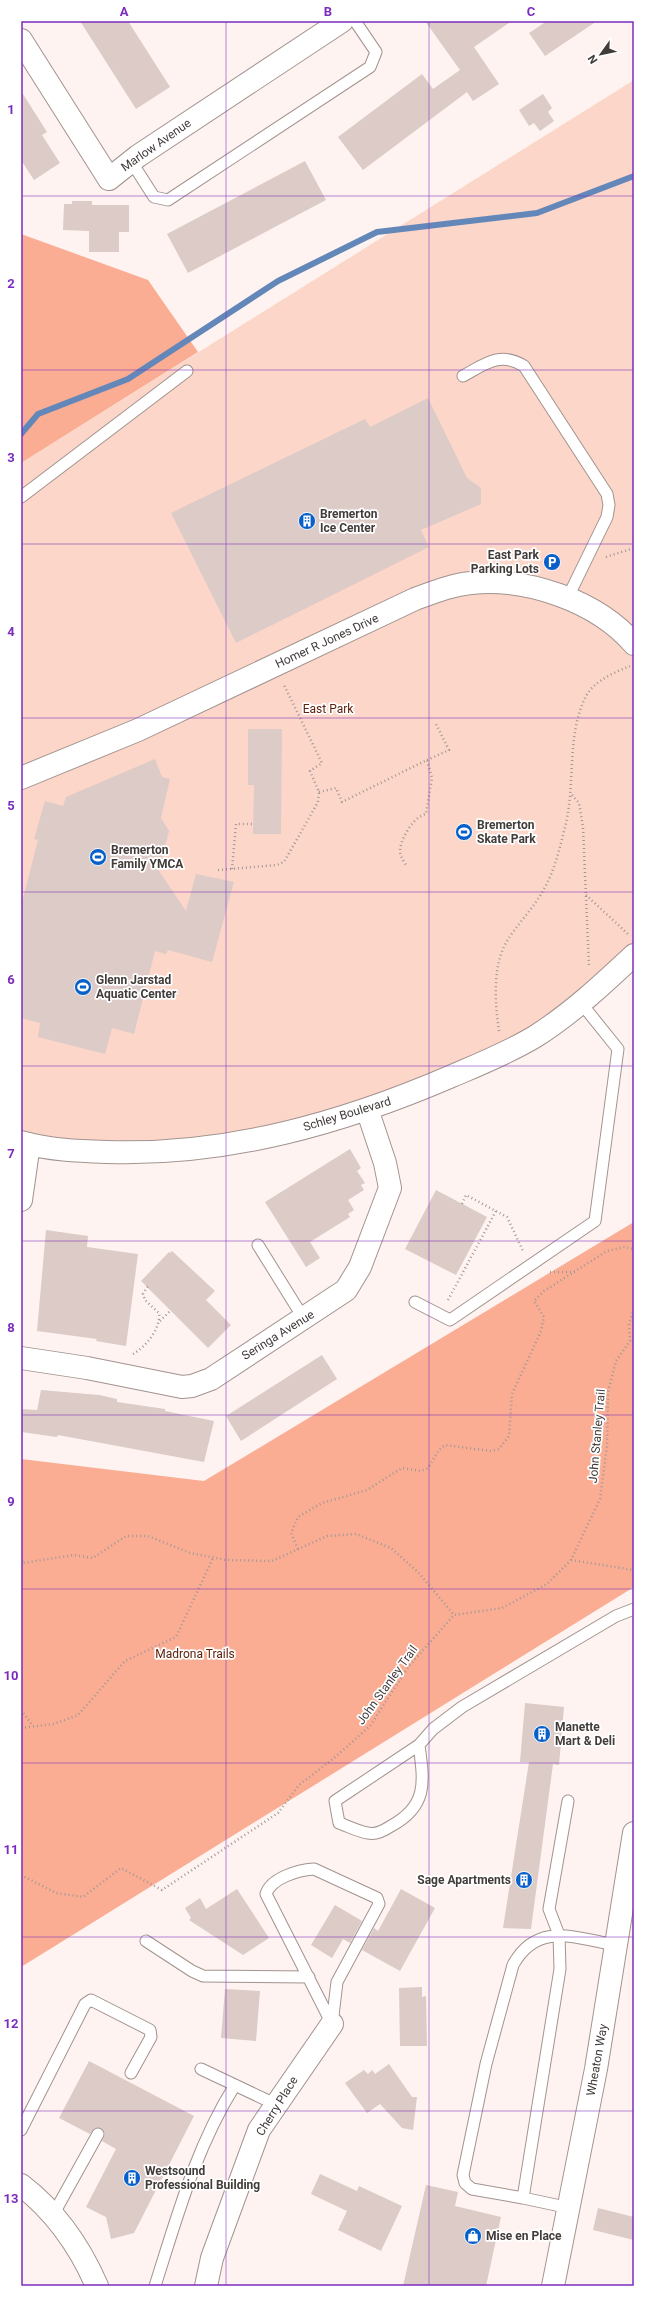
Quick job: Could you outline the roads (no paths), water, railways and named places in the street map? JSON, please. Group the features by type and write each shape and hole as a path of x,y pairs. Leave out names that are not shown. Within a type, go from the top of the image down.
{"street":[{"name":"Marlow Avenue","path":"21,40 109,180 131,161 342,21"},
{"name":"Homer R Jones Drive","path":"21,778 138,730 416,599 448,587 471,583 496,582 528,587 567,599 598,614 627,636 634,644"},
{"name":"Schley Boulevard","path":"25,1143 48,1148 85,1151 177,1151 243,1143 367,1109 410,1094 502,1054 535,1036 586,999 634,955"},
{"name":"Seringa Avenue","path":"21,1358 182,1387 192,1386 211,1379 346,1290 360,1267 390,1188 385,1163 367,1109"},
{"path":"21,1200 25,1143"},
{"name":"Wheaton Way","path":"553,2286 570,2208 596,2069 634,1833"},
{"name":"Cherry Place","path":"206,2286 212,2258 259,2130 275,2104 332,2024"},
{"path":"21,2185 53,2215 76,2244 97,2286"}],"lane":[{"path":"131,161 154,197 168,200 370,68 376,52 355,21"},
{"path":"463,376 492,361 500,359 513,359 524,366 607,494 609,505 607,517 567,599"},
{"path":"21,497 187,371"},
{"path":"415,1302 450,1320 595,1221 618,1049 586,999"},
{"path":"258,1245 304,1319"},
{"path":"419,1745 423,1780 416,1807 401,1821 383,1831 369,1834 339,1823 335,1801 419,1745 433,1728 462,1707 616,1616 634,1608"},
{"path":"523,2198 560,1969 559,1935 549,1909 568,1801"},
{"path":"314,1869 377,1898 378,1904 337,1982 332,2024 266,1894 268,1888 289,1874 302,1870 314,1869"},
{"path":"570,2208 472,2189 466,2183 463,2175 486,2064 513,1965 519,1954 540,1938 559,1935 616,1945"},
{"path":"146,1941 192,1971 203,1976 309,1977"},
{"path":"21,2130 84,2004 91,2000 150,2030 151,2037 131,2073"},
{"path":"201,2069 275,2104"},
{"path":"155,2286 195,2164 223,2104 235,2085"},
{"path":"53,2215 98,2134"}],"waterway":[{"path":"21,434 38,414 128,379 278,281 377,232 537,213 634,176"}],"place":[{"name":"Bremerton Ice Center","path":"307,521"},
{"name":"East Park Parking Lots","path":"552,562"},
{"name":"Bremerton Skate Park","path":"464,832"},
{"name":"Bremerton Family YMCA","path":"98,857"},
{"name":"Glenn Jarstad Aquatic Center","path":"83,987"},
{"name":"Manette Mart & Deli","path":"542,1734"},
{"name":"Sage Apartments","path":"524,1880"},
{"name":"Westsound Professional Building","path":"132,2178"},
{"name":"Mise en Place","path":"473,2236"}],"park label":[{"name":"East Park","path":"328,709"},
{"name":"Madrona Trails","path":"195,1654"}]}
